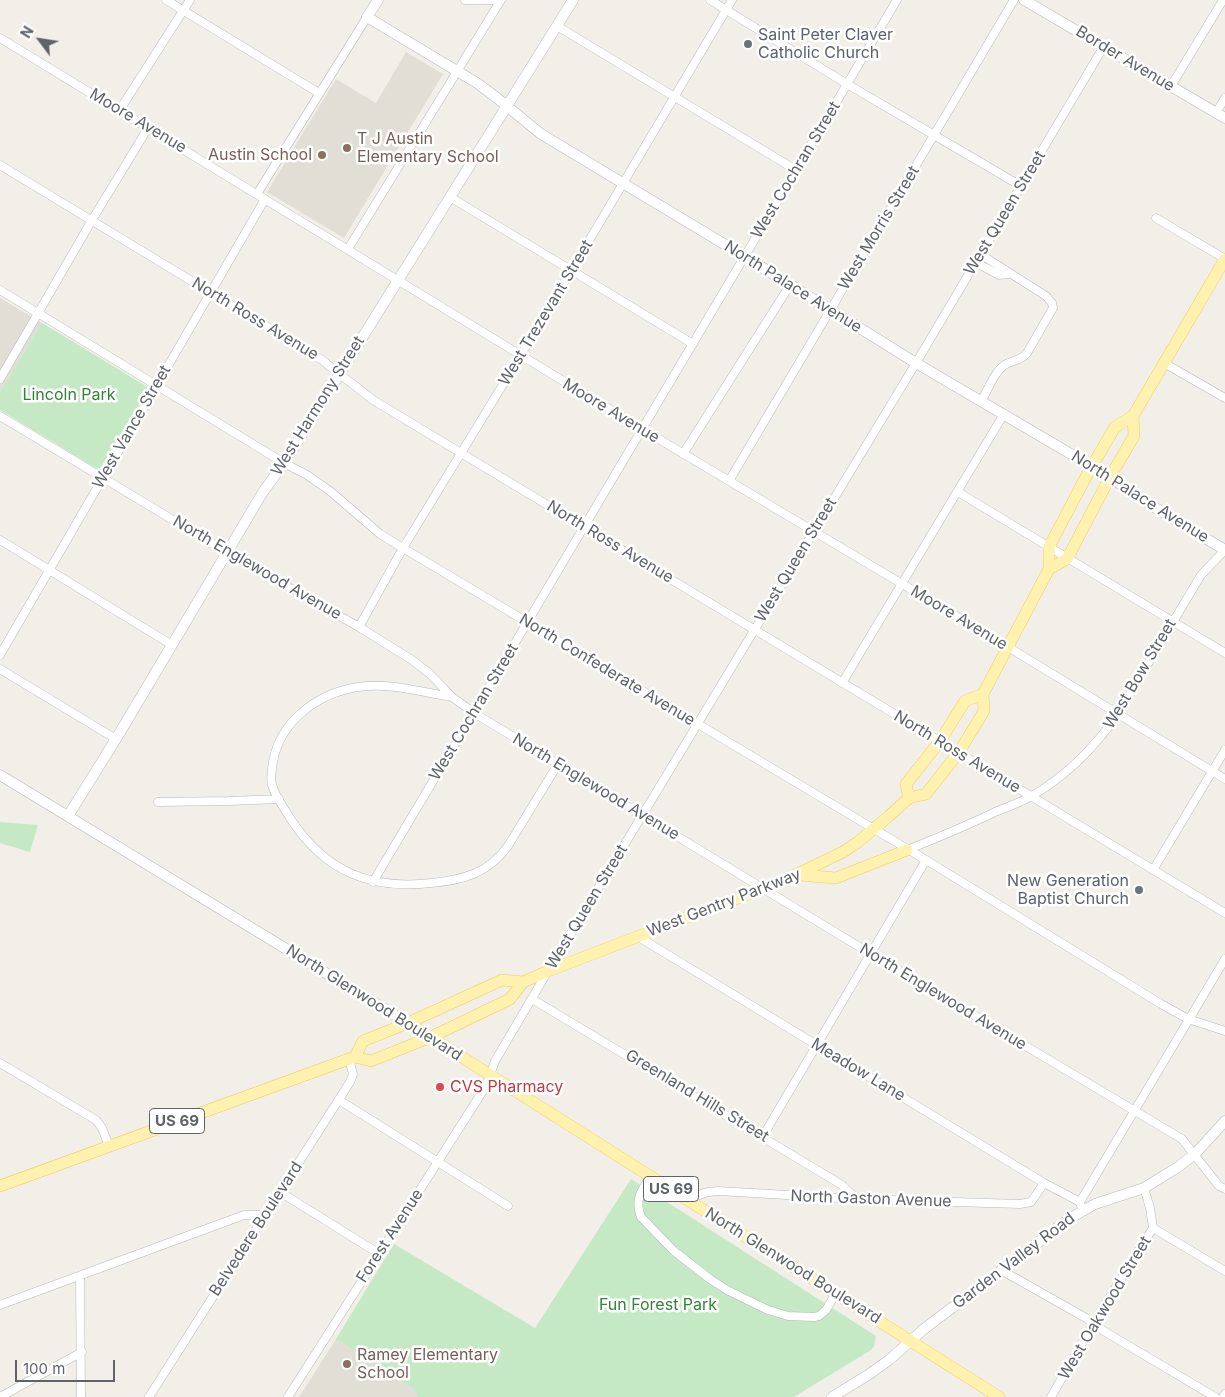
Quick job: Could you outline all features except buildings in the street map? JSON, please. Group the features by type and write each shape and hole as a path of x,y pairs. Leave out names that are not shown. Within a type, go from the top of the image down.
{"main road":[{"name":"West Gentry Parkway","path":"0,1186 352,1058 371,1061 431,1036 510,999 524,982 548,971 764,888 843,852 874,830 909,798 926,794 959,752 984,711 983,694 1049,570 1049,547 1092,466 1115,427 1133,416 1225,259"},
{"name":"West Gentry Parkway","path":"1067,559 1134,436 1133,416"},
{"path":"1049,570 1067,559"},
{"path":"909,798 906,784 940,741 965,701 983,694"},
{"path":"798,874 836,878 907,850"},
{"name":"West Gentry Parkway","path":"352,1058 363,1041 408,1023 502,980 524,982"},
{"name":"North Glenwood Boulevard","path":"408,1023 999,1397"}],"street":[{"path":"166,0 319,93"},
{"path":"120,110 190,0"},
{"path":"257,194 378,0"},
{"path":"465,0 496,0"},
{"path":"348,250 501,0"},
{"name":"West Harmony Street","path":"68,816 264,492 284,463 396,280 573,0"},
{"path":"710,0 847,84 1021,186"},
{"name":"West Trezevant Street","path":"359,627 403,548 521,356 732,0"},
{"name":"West Cochran Street","path":"373,882 897,0"},
{"name":"West Morris Street","path":"729,481 1014,0"},
{"name":"Border Avenue","path":"1024,0 1220,116"},
{"path":"1171,86 1223,0"},
{"name":"North Palace Avenue","path":"367,17 458,71 497,98 541,134 916,362 1092,466 1149,504 1225,550"},
{"path":"557,26 796,170"},
{"name":"Moore Avenue","path":"0,38 642,430 1008,647 1225,779"},
{"name":"West Queen Street","path":"490,1075 495,1061 548,971 814,532 1104,46"},
{"path":"1220,116 1225,98"},
{"path":"0,380 92,220 148,128"},
{"name":"North Ross Avenue","path":"0,164 322,360 373,400 1225,913"},
{"path":"450,197 693,344"},
{"name":"West Vance Street","path":"0,655 265,199"},
{"path":"1156,218 1225,259"},
{"path":"977,258 1003,268 1008,274 1046,296 1052,303 1053,308 1027,354 1022,359 1008,363 999,370 982,400"},
{"path":"683,454 790,284"},
{"name":"North Confederate Avenue","path":"0,290 284,463 307,475 330,491 380,534 403,548 926,860 1188,1019 1225,1031"},
{"path":"1164,363 1225,398"},
{"path":"842,683 1004,414"},
{"name":"North Englewood Avenue","path":"0,416 228,553 359,627 412,660 452,697 474,713 642,816 1182,1139 1219,1186 1225,1189"},
{"path":"958,492 1225,653"},
{"path":"0,540 172,646"},
{"name":"West Bow Street","path":"907,850 957,830 1030,796 1064,773 1082,757 1107,731 1201,575 1225,550"},
{"path":"0,668 116,739"},
{"path":"452,697 392,686 375,686 341,691 310,706 295,718 286,729 274,756 272,784 295,825 325,858 346,872 373,882 396,885 434,883 484,870 502,855 558,764"},
{"path":"1153,870 1225,750"},
{"name":"North Glenwood Boulevard","path":"0,775 408,1023"},
{"path":"158,802 279,799"},
{"path":"762,1136 872,954 926,860"},
{"name":"Meadow Lane","path":"637,936 1081,1206"},
{"name":"Garden Valley Road","path":"837,1396 868,1375 1081,1206 1133,1111 1225,959"},
{"name":"Greenland Hills Street","path":"532,999 842,1185 857,1200"},
{"name":"Belvedere Boulevard","path":"149,1397 350,1082 353,1074 352,1058"},
{"path":"0,1063 96,1120 102,1128 109,1146"},
{"name":"Forest Avenue","path":"288,1397 486,1086 490,1075"},
{"path":"339,1100 508,1206"},
{"path":"1081,1206 1095,1204 1144,1188 1195,1154 1225,1121"},
{"path":"651,1176 638,1199 638,1209 641,1217 674,1251 727,1290 768,1310 800,1317 818,1316 826,1310 836,1293"},
{"name":"North Gaston Avenue","path":"691,1202 702,1193 718,1191 857,1200 1020,1204 1031,1202 1044,1183"},
{"name":"West Oakwood Street","path":"1051,1397 1154,1228 1144,1188"},
{"path":"280,1192 378,1254"},
{"path":"0,1306 244,1215 264,1215"},
{"path":"1154,1228 1225,1271"},
{"path":"1002,1270 1086,1318 1215,1397"},
{"path":"80,1277 81,1397"},
{"path":"0,1397 82,1352"}],"shaded area":[{"name":"T J Austin Elementary School","path":"406,52 443,74 344,238 267,192 336,79 376,103"},
{"path":"0,298 42,323 0,392"},
{"name":"Ramey Elementary School","path":"336,1339 414,1389 418,1397 299,1397"}],"green space":[{"name":"Lincoln Park","path":"42,323 149,388 99,470 0,410 0,392"},
{"path":"0,822 38,825 30,852 0,843"},
{"name":"Fun Forest Park","path":"631,1179 876,1336 874,1346 871,1350 794,1397 418,1397 414,1389 336,1339 394,1244 535,1328"}],"place":[{"name":"Saint Peter Claver Catholic Church","path":"748,44"},
{"name":"T J Austin Elementary School","path":"347,148"},
{"name":"Austin School","path":"322,155"},
{"name":"New Generation Baptist Church","path":"1139,890"},
{"name":"CVS Pharmacy","path":"440,1087"},
{"name":"Ramey Elementary School","path":"347,1364"}]}
